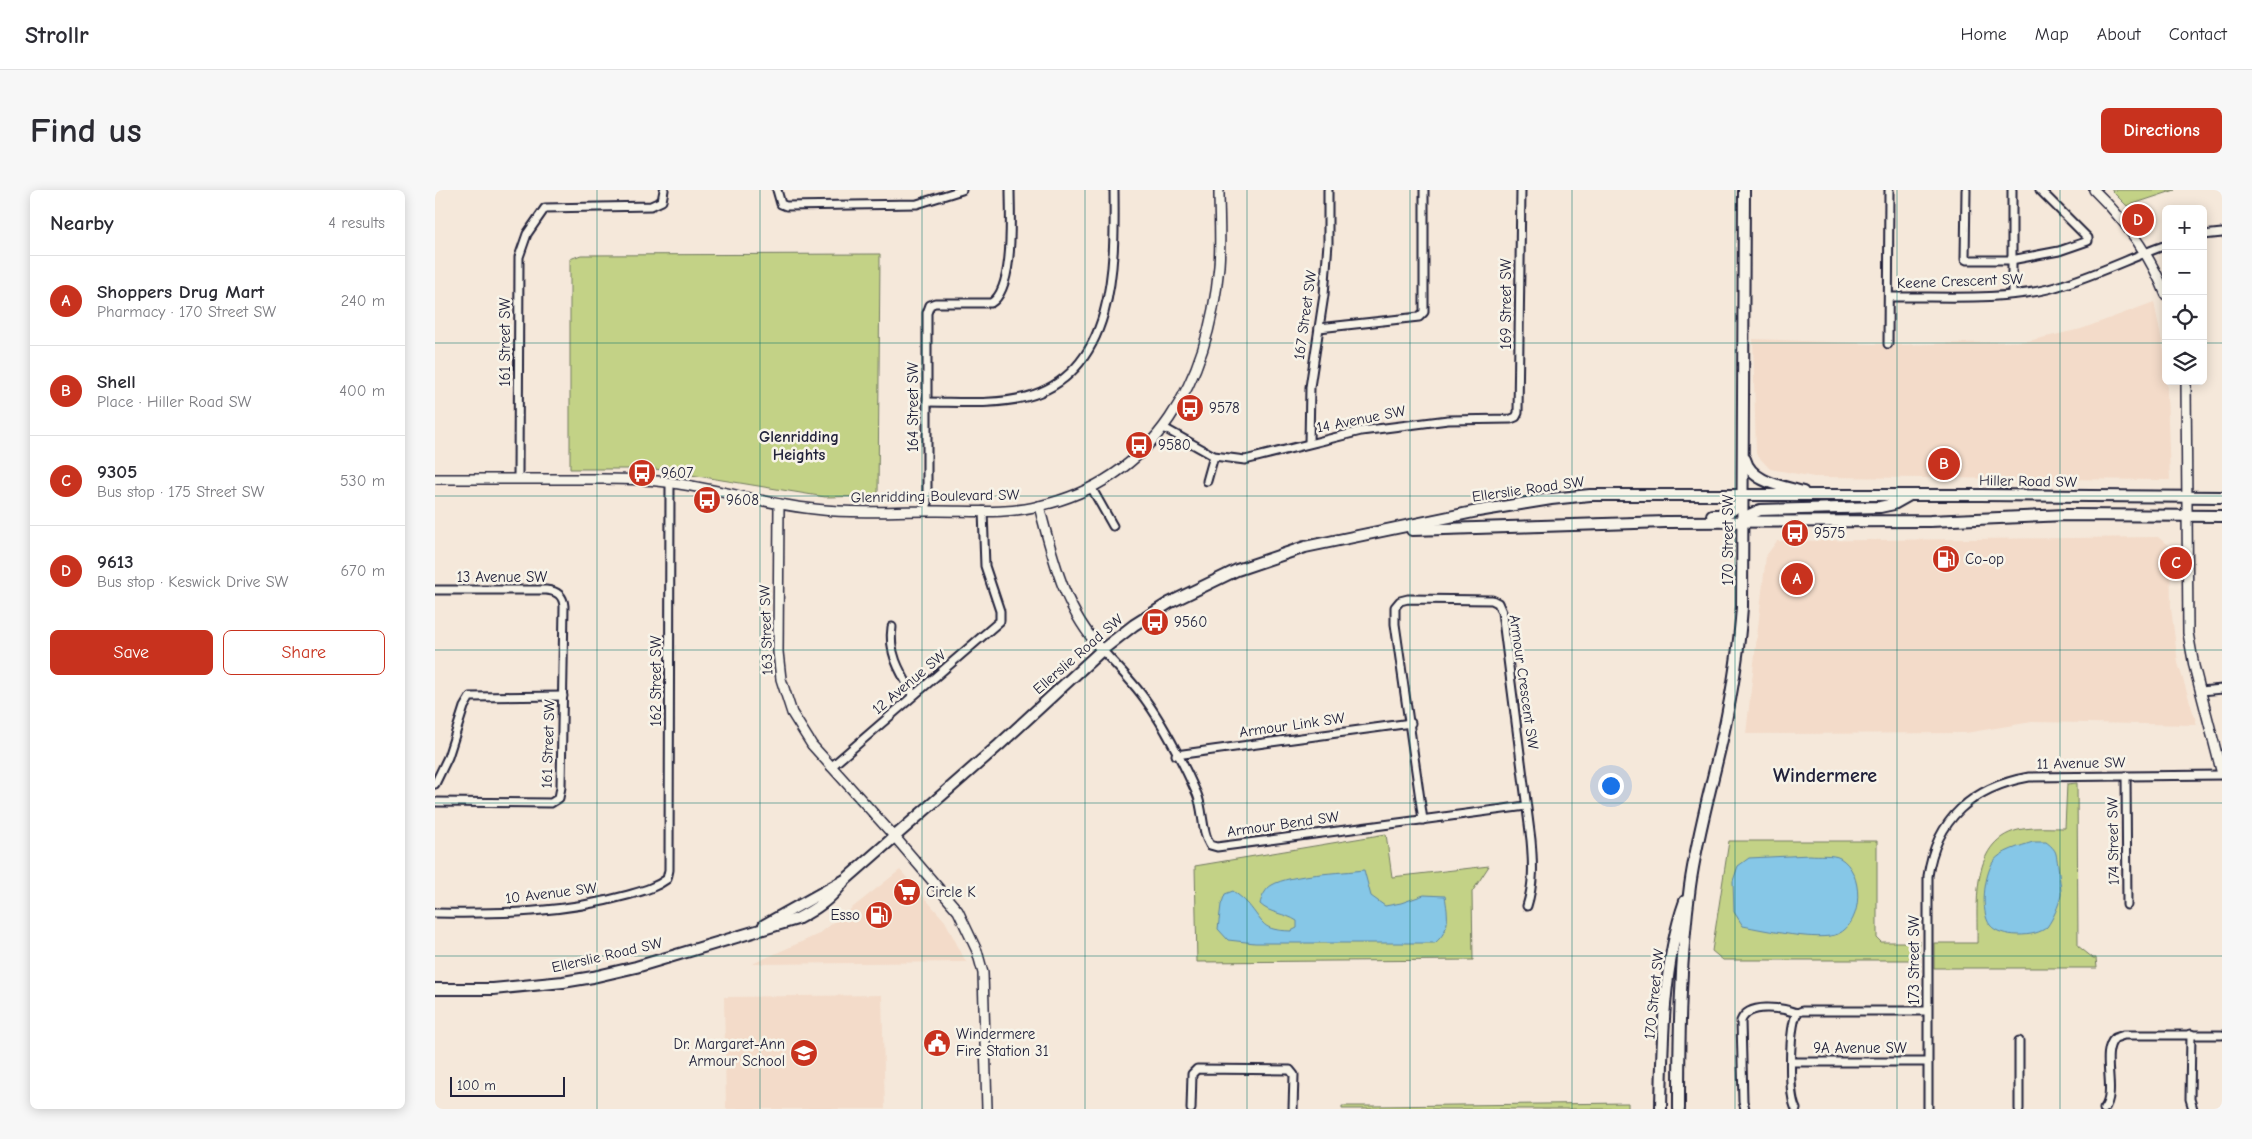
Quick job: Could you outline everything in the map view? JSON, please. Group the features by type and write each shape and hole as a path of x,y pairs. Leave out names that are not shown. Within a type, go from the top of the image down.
{"main road":[{"name":"170 Street SW","path":"1679,1109 1679,1026 1690,886 1736,668 1742,608 1744,522 1744,190"},
{"path":"1744,452 1747,466 1753,473 1769,482 1817,495"},
{"path":"1569,524 1593,518 1725,515 1733,512 1744,495"},
{"name":"Hiller Road SW","path":"1744,495 2222,497"},
{"name":"Ellerslie Road SW","path":"435,989 501,988 593,977 636,967 752,932 844,881 1020,726 1102,650 1134,625 1169,603 1237,570 1305,547 1551,498 1744,495"},
{"path":"1910,495 1894,504 1880,507 1760,510 1747,516 1744,522 1929,521 2066,515 2222,516"},
{"name":"Ellerslie Road SW","path":"1378,531 1569,524 1744,522"},
{"name":"170 Street SW","path":"1661,1109 1664,1024 1668,983 1677,922 1690,886"}],"street":[{"name":"161 Street SW","path":"518,479 519,257 527,234 541,210 550,206 644,206 658,204 662,201 664,190"},
{"path":"777,190 781,204 858,206 917,204 958,191"},
{"name":"164 Street SW","path":"927,510 927,317 930,305 940,302 991,303 997,300 1002,292 1009,243 1010,190"},
{"path":"927,402 989,402 1027,397 1049,388 1067,375 1080,361 1087,353 1099,329 1113,271 1114,190"},
{"name":"Glenridding Boulevard SW","path":"435,479 639,479 670,482 779,504 836,511 983,511 1021,509 1039,506 1091,487 1135,457 1164,428 1191,383 1207,333 1219,265 1219,190"},
{"name":"167 Street SW","path":"1309,444 1310,387 1319,328 1328,243 1327,190"},
{"path":"1319,328 1419,317 1424,312 1424,190"},
{"name":"169 Street SW","path":"1516,417 1518,413 1520,371 1521,190"},
{"name":"Keene Crescent SW","path":"1888,344 1889,190"},
{"path":"1966,190 1965,259 2011,260 2059,251 2088,241 2088,238 2042,191"},
{"path":"2011,190 2012,294"},
{"path":"2094,190 2119,217 2145,253 2162,287"},
{"path":"2207,235 2222,233"},
{"name":"Keene Crescent SW","path":"1889,297 2012,294 2059,286 2162,247"},
{"path":"2186,385 2188,634 2222,775"},
{"name":"14 Avenue SW","path":"1164,428 1214,456 1245,460 1361,431 1411,424 1516,417"},
{"path":"1207,481 1214,456"},
{"name":"162 Street SW","path":"667,879 669,860 670,482"},
{"path":"1091,487 1113,526"},
{"name":"163 Street SW","path":"779,504 778,652 781,679 787,701 801,729 831,767 894,836 958,912 977,951 983,973 987,1109"},
{"path":"1039,506 1061,585 1073,612 1102,650"},
{"name":"12 Avenue SW","path":"831,767 913,694 940,674 997,624 1001,616 985,566 983,511"},
{"name":"13 Avenue SW","path":"435,590 546,590 556,591 563,600"},
{"name":"Armour Crescent SW","path":"1423,820 1411,723 1395,624 1395,607 1400,600 1408,599 1483,598 1492,600 1498,604 1502,612 1531,840 1532,892 1527,906"},
{"name":"161 Street SW","path":"435,802 551,803 559,798 561,787 563,696 563,600"},
{"path":"891,627 890,638 893,655 913,694"},
{"name":"Armour Bend SW","path":"1102,650 1147,702 1197,796 1203,812 1205,838 1210,845 1217,847 1527,806"},
{"path":"2201,691 2222,689"},
{"path":"435,784 448,757 464,707 470,697 563,696"},
{"name":"Armour Link SW","path":"1176,755 1411,723"},
{"name":"11 Avenue SW","path":"1952,816 1984,791 2013,780 2050,776 2222,775"},
{"name":"174 Street SW","path":"2126,776 2127,905"},
{"name":"173 Street SW","path":"1927,1109 1928,876 1936,843 1952,816"},
{"name":"10 Avenue SW","path":"435,913 536,912 569,908 653,887 667,879"},
{"path":"1745,1109 1743,1101 1741,1021 1743,1015 1752,1010 1786,1009 1797,1013 1927,1011"},
{"path":"1796,1109 1792,1097 1792,1023 1797,1013"},
{"path":"2191,1034 2190,1099 2193,1109"},
{"path":"2104,1109 2109,1099 2109,1050 2111,1041 2115,1038 2124,1035 2222,1035"},
{"path":"2019,1041 2019,1109"},
{"name":"9A Avenue SW","path":"1792,1062 1927,1062"},
{"path":"1191,1109 1192,1074 1197,1069 1290,1070 1294,1075 1293,1109"}],"shaded area":[{"path":"2154,302 2162,342 2162,385 2167,385 2170,480 1814,477 1770,469 1756,454 1753,339 1898,345 2028,341 2081,329"},
{"path":"2158,537 2170,547 2171,608 2178,663 2197,725 2032,722 1966,733 1746,734 1766,556 1777,541"},
{"path":"900,870 945,921 966,962 752,964 819,934"},
{"name":"Dr. Margaret-Ann Armour School","path":"882,995 885,1109 726,1109 724,997"}],"green space":[{"path":"2111,190 2175,190 2127,206"},
{"path":"880,254 878,496 825,497 655,469 570,469 570,259 581,255"},
{"path":"2077,783 2078,946 2093,958 2096,958 2097,968 1934,968 1934,943 1977,943 1980,874 1985,858 1993,845 2006,835 2023,829 2065,828 2067,784"},
{"path":"1386,834 1392,877 1489,866 1472,892 1473,960 1197,962 1195,866"},
{"path":"1729,841 1877,841 1877,938 1881,942 1920,942 1918,960 1723,960 1712,951"},
{"path":"1628,1103 1628,1109 1342,1109 1342,1106"}],"water":[{"path":"2033,842 2046,842 2055,852 2061,893 2059,903 2054,916 2042,931 2027,935 2002,932 1990,925 1985,912 1984,894 1987,876 1996,858 2011,849"},
{"path":"1810,855 1840,858 1848,865 1853,874 1857,885 1858,897 1853,919 1847,928 1838,934 1818,937 1743,926 1734,912 1733,881 1738,866 1749,858"},
{"path":"1364,870 1371,896 1385,906 1424,895 1445,896 1447,922 1444,933 1440,938 1435,943 1255,943 1228,940 1218,929 1221,905 1225,894 1233,891 1246,902 1265,925 1274,929 1291,931 1297,928 1297,921 1268,910 1260,904 1264,893 1270,886 1291,878"}],"place":[{"name":"9613","path":"2138,220"},
{"name":"9578","path":"1190,408"},
{"name":"9580","path":"1139,445"},
{"name":"Shell","path":"1944,464"},
{"name":"9607","path":"642,473"},
{"name":"9608","path":"707,500"},
{"name":"9575","path":"1795,533"},
{"name":"Co-op","path":"1946,559"},
{"name":"9305","path":"2176,563"},
{"name":"Shoppers Drug Mart","path":"1797,579"},
{"name":"9560","path":"1155,622"},
{"name":"Circle K","path":"907,892"},
{"name":"Esso","path":"879,915"},
{"name":"Windermere Fire Station 31","path":"937,1043"},
{"name":"Dr. Margaret-Ann Armour School","path":"804,1053"}],"district":[{"name":"Glenridding Heights","path":"799,446"},
{"name":"Windermere","path":"1825,775"}]}
